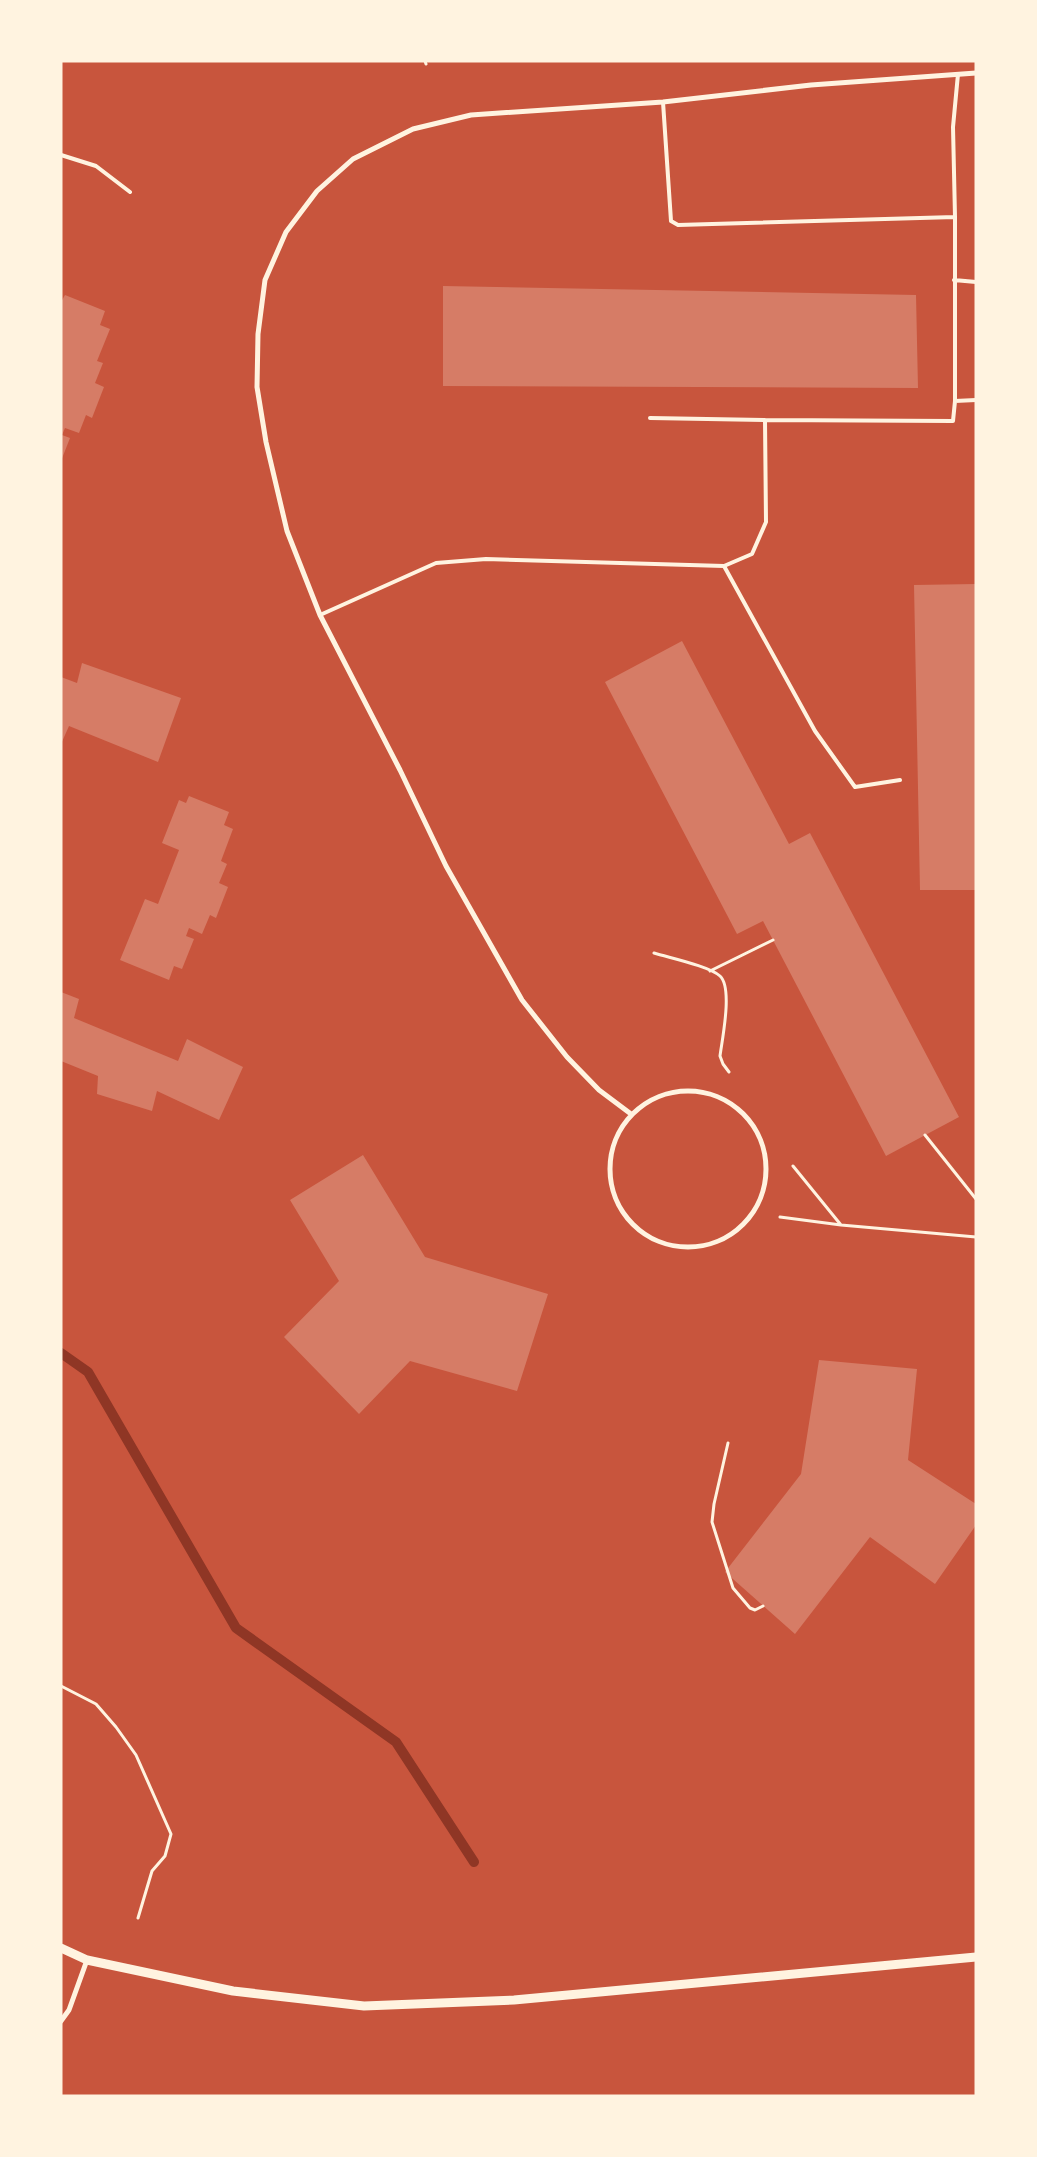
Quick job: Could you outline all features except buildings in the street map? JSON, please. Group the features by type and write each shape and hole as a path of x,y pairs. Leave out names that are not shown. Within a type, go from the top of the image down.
{"street":[{"path":"631,1114 599,1090 567,1057 522,1000 446,866 400,770 320,615 287,531 266,442 257,387 258,334 265,280 286,232 316,191 353,159 413,128 471,115 663,102 811,85 976,73"},
{"path":"678,1091 699,1092 721,1098 739,1110 754,1127 763,1148 766,1170 763,1192 756,1208 746,1222 732,1234 711,1246 696,1248 674,1247 649,1238 629,1222 615,1200 609,1175 611,1149 622,1125 631,1114 640,1106 658,1096 678,1091"},
{"path":"61,1948 87,1960 233,1991 364,2006 514,2000 976,1957"},
{"path":"61,2021 69,2010 87,1960"}],"lane":[{"path":"650,418 954,421 955,217 953,128 958,74"},
{"path":"663,102 671,221 678,225 955,217"},
{"path":"61,155 96,166 130,192"},
{"path":"954,280 976,282"},
{"path":"955,401 976,400"},
{"path":"320,615 436,564 486,559 724,566 752,554 766,522 765,420"},
{"path":"724,566 815,731 856,787 900,780"}],"path":[{"path":"709,971 773,940"},
{"path":"654,953 698,966 721,977 725,987 726,1004 720,1056 729,1072"},
{"path":"925,1135 976,1199"},
{"path":"793,1166 841,1225"},
{"path":"780,1217 841,1225 976,1237"},
{"path":"728,1443 714,1504 712,1522 733,1588 750,1608 755,1610 763,1606"},
{"path":"61,1686 96,1704 116,1727 136,1756 171,1834 164,1856 152,1871 138,1918"}],"waterway":[{"path":"61,1353 88,1372 236,1628 396,1742 474,1862"}]}
